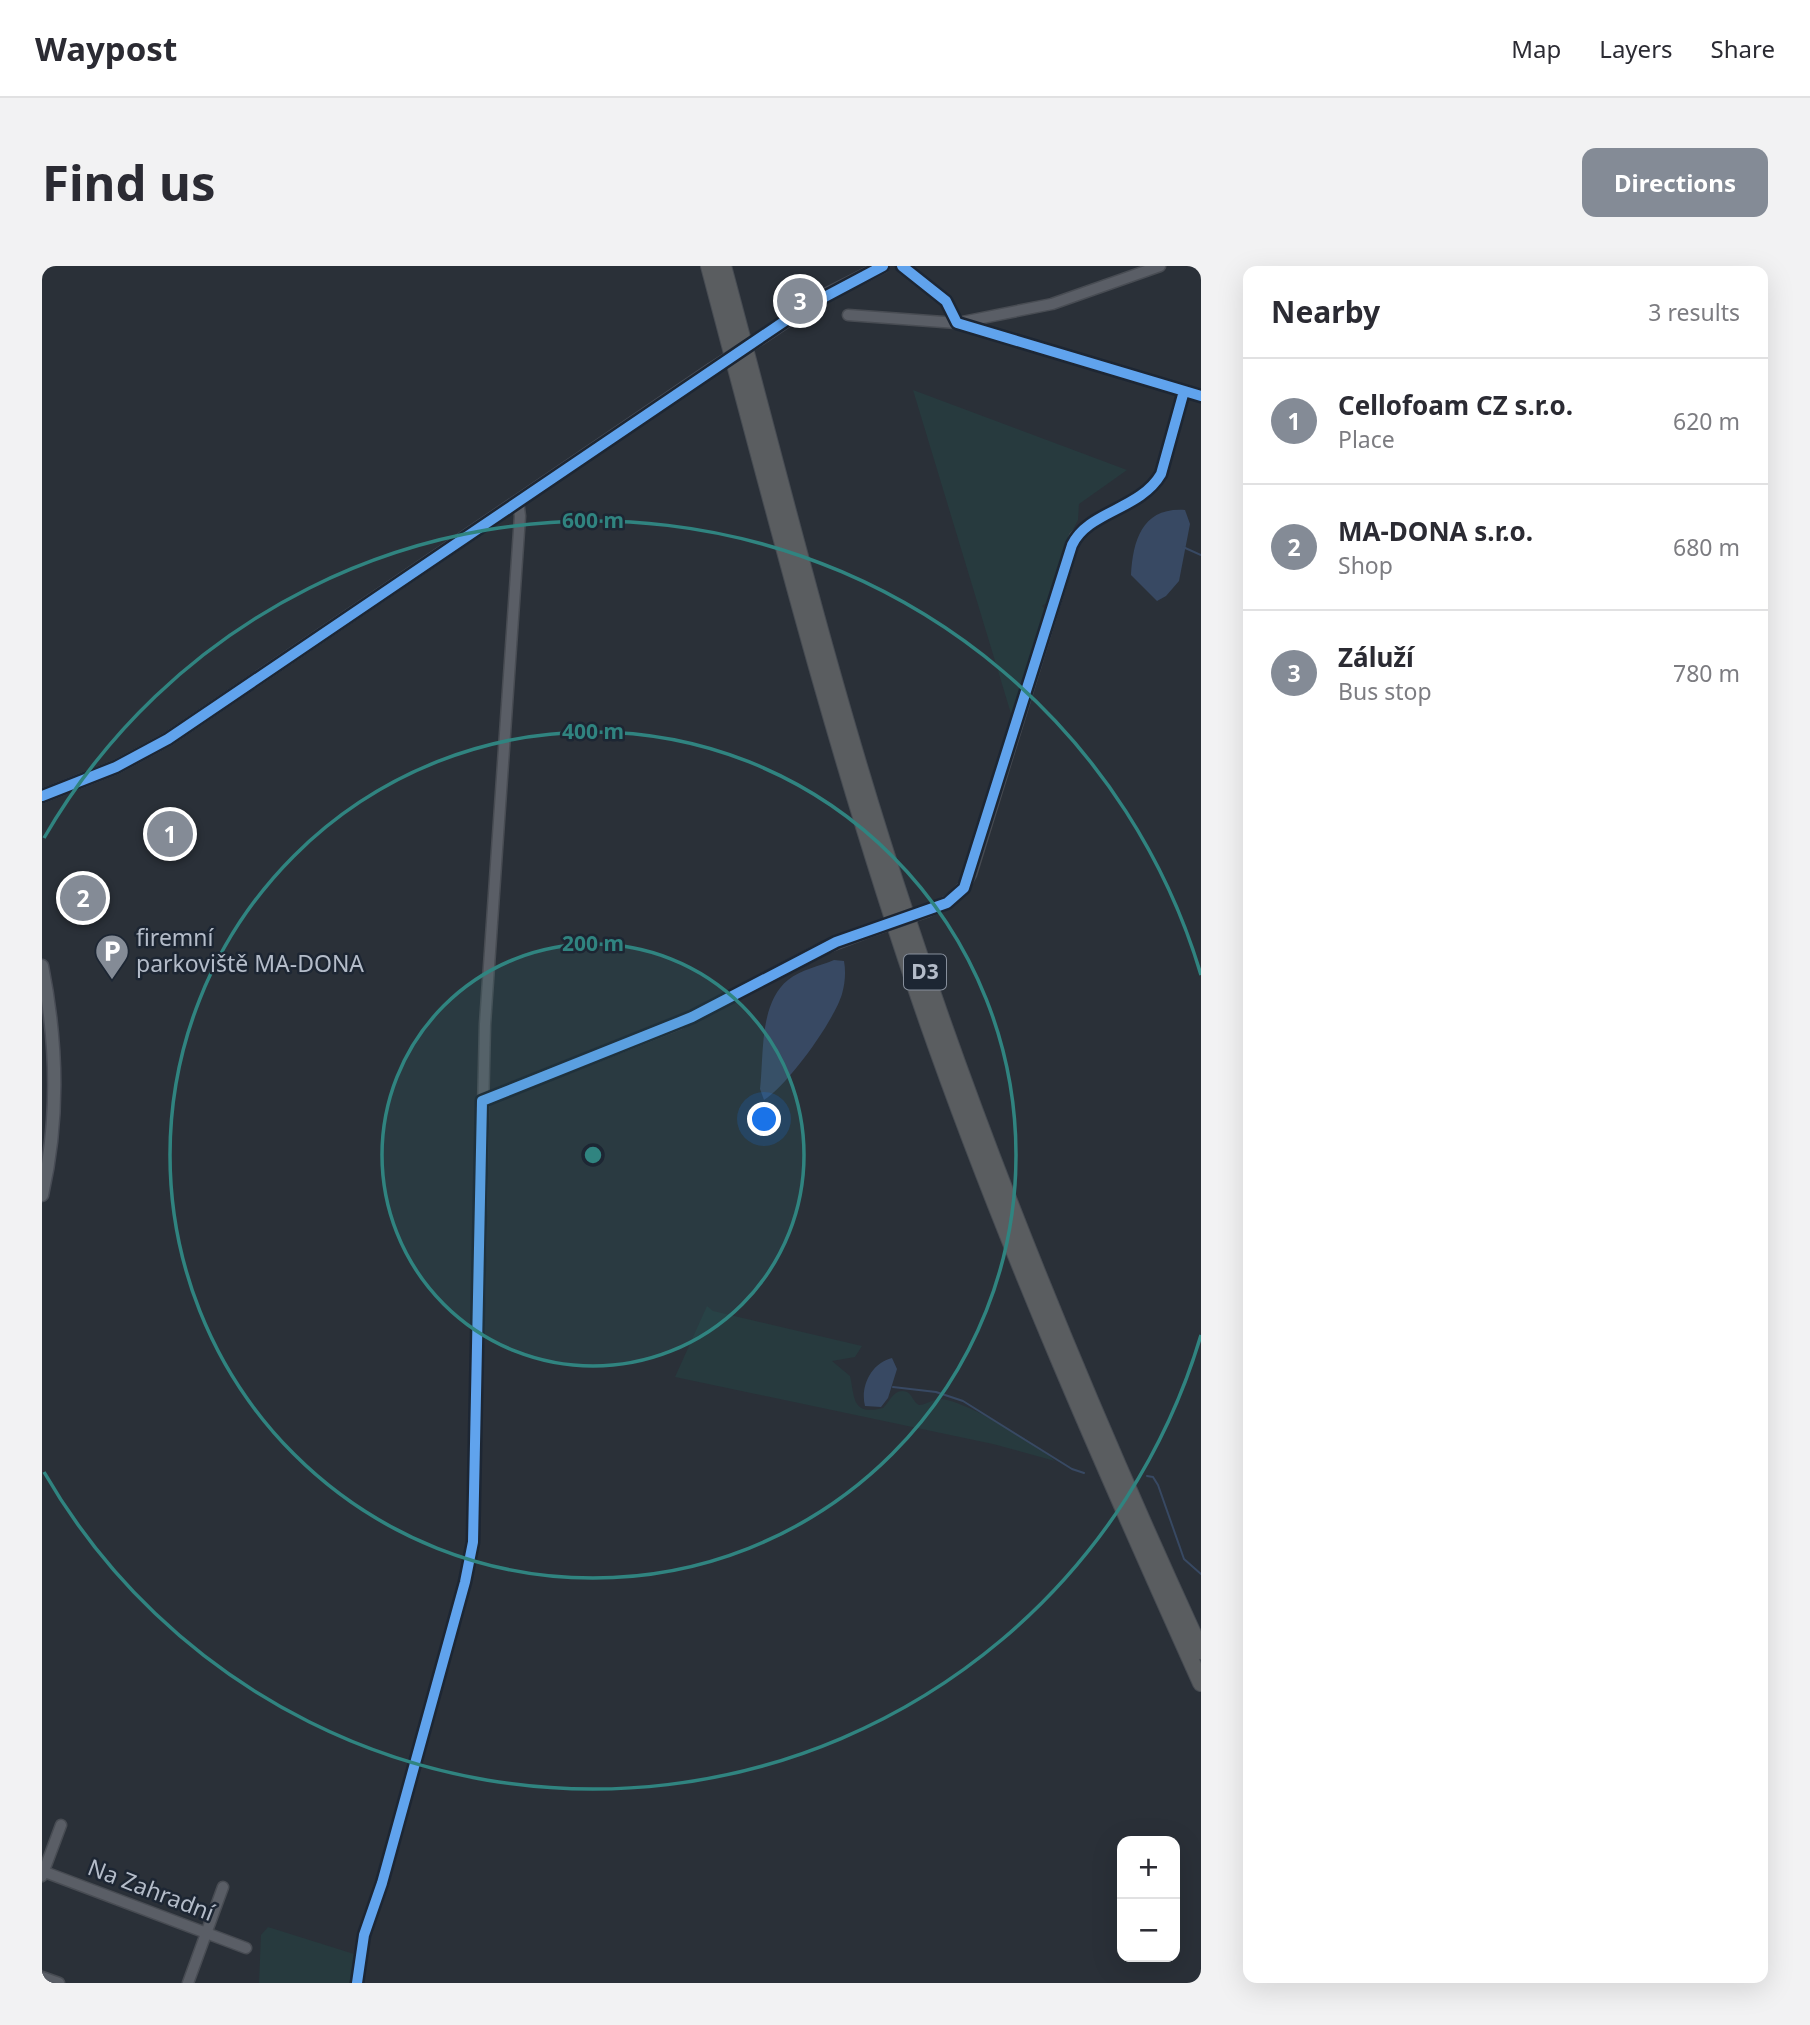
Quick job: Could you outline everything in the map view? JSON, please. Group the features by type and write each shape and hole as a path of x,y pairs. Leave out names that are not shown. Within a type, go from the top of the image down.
{"highway":[{"name":"D3","path":"709,266 825,695 887,900 927,1019 965,1127 1048,1335 1201,1683"},
{"name":"D3","path":"723,266 838,692 939,1015 1059,1328 1201,1651"}],"main road":[{"path":"42,796 123,764 168,739 711,370 822,297 883,266"},
{"path":"42,966 51,1028 53,1086 51,1136 42,1195"}],"street":[{"path":"902,266 946,301 957,323"},
{"path":"957,323 1052,304 1160,266"},
{"path":"848,315 957,323 1201,396"},
{"path":"482,1101 685,1020 815,952 947,903 964,888 971,874 1075,537 1155,486 1161,474 1184,391"},
{"path":"357,1983 364,1935 382,1882 465,1582 472,1542 482,1101 489,956 520,516 518,501"},
{"path":"43,1873 61,1825"},
{"name":"Na Zahradní","path":"43,1873 246,1948"},
{"path":"188,1983 223,1887"},
{"path":"42,1976 59,1983"}],"green space":[{"path":"913,390 1127,470 1079,504 1078,520 1065,545 1048,602 1042,606 1046,610 1012,717"},
{"path":"707,1306 713,1311 862,1346 855,1357 832,1361 850,1376 854,1397 860,1407 873,1410 883,1408 896,1393 903,1391 909,1393 919,1405 936,1399 950,1401 1000,1424 1055,1461 993,1444 675,1377"},
{"path":"268,1927 354,1954 351,1983 259,1983 261,1935"}],"water":[{"path":"1171,510 1185,510 1190,524 1179,581 1166,596 1157,601 1131,575 1134,549 1143,528 1150,520"},
{"path":"834,960 844,961 845,978 843,990 830,1020 797,1067 764,1100 760,1089 763,1046 772,1002 788,980"},
{"path":"892,1358 897,1369 888,1398 881,1407 865,1406 864,1391 869,1377 878,1365"}],"waterway":[{"path":"1183,547 1201,555"},
{"path":"893,1387 936,1392 963,1401 1072,1469 1084,1473"},
{"path":"1147,1476 1153,1477 1158,1485 1184,1559 1201,1574"}],"cycle path":[{"path":"42,796 116,767 168,739 804,308 883,266"},
{"path":"902,266 946,301 957,323 1201,396"},
{"path":"357,1983 364,1935 382,1883 465,1582 473,1542 482,1101 692,1017 836,942 947,903 964,888 1072,545 1090,525 1140,496 1161,474 1184,391"}],"place":[{"name":"Záluží","path":"800,301"},
{"name":"Cellofoam CZ s.r.o.","path":"170,834"},
{"name":"MA-DONA s.r.o.","path":"83,898"},
{"name":"firemní parkoviště MA-DONA","path":"112,981"}]}
